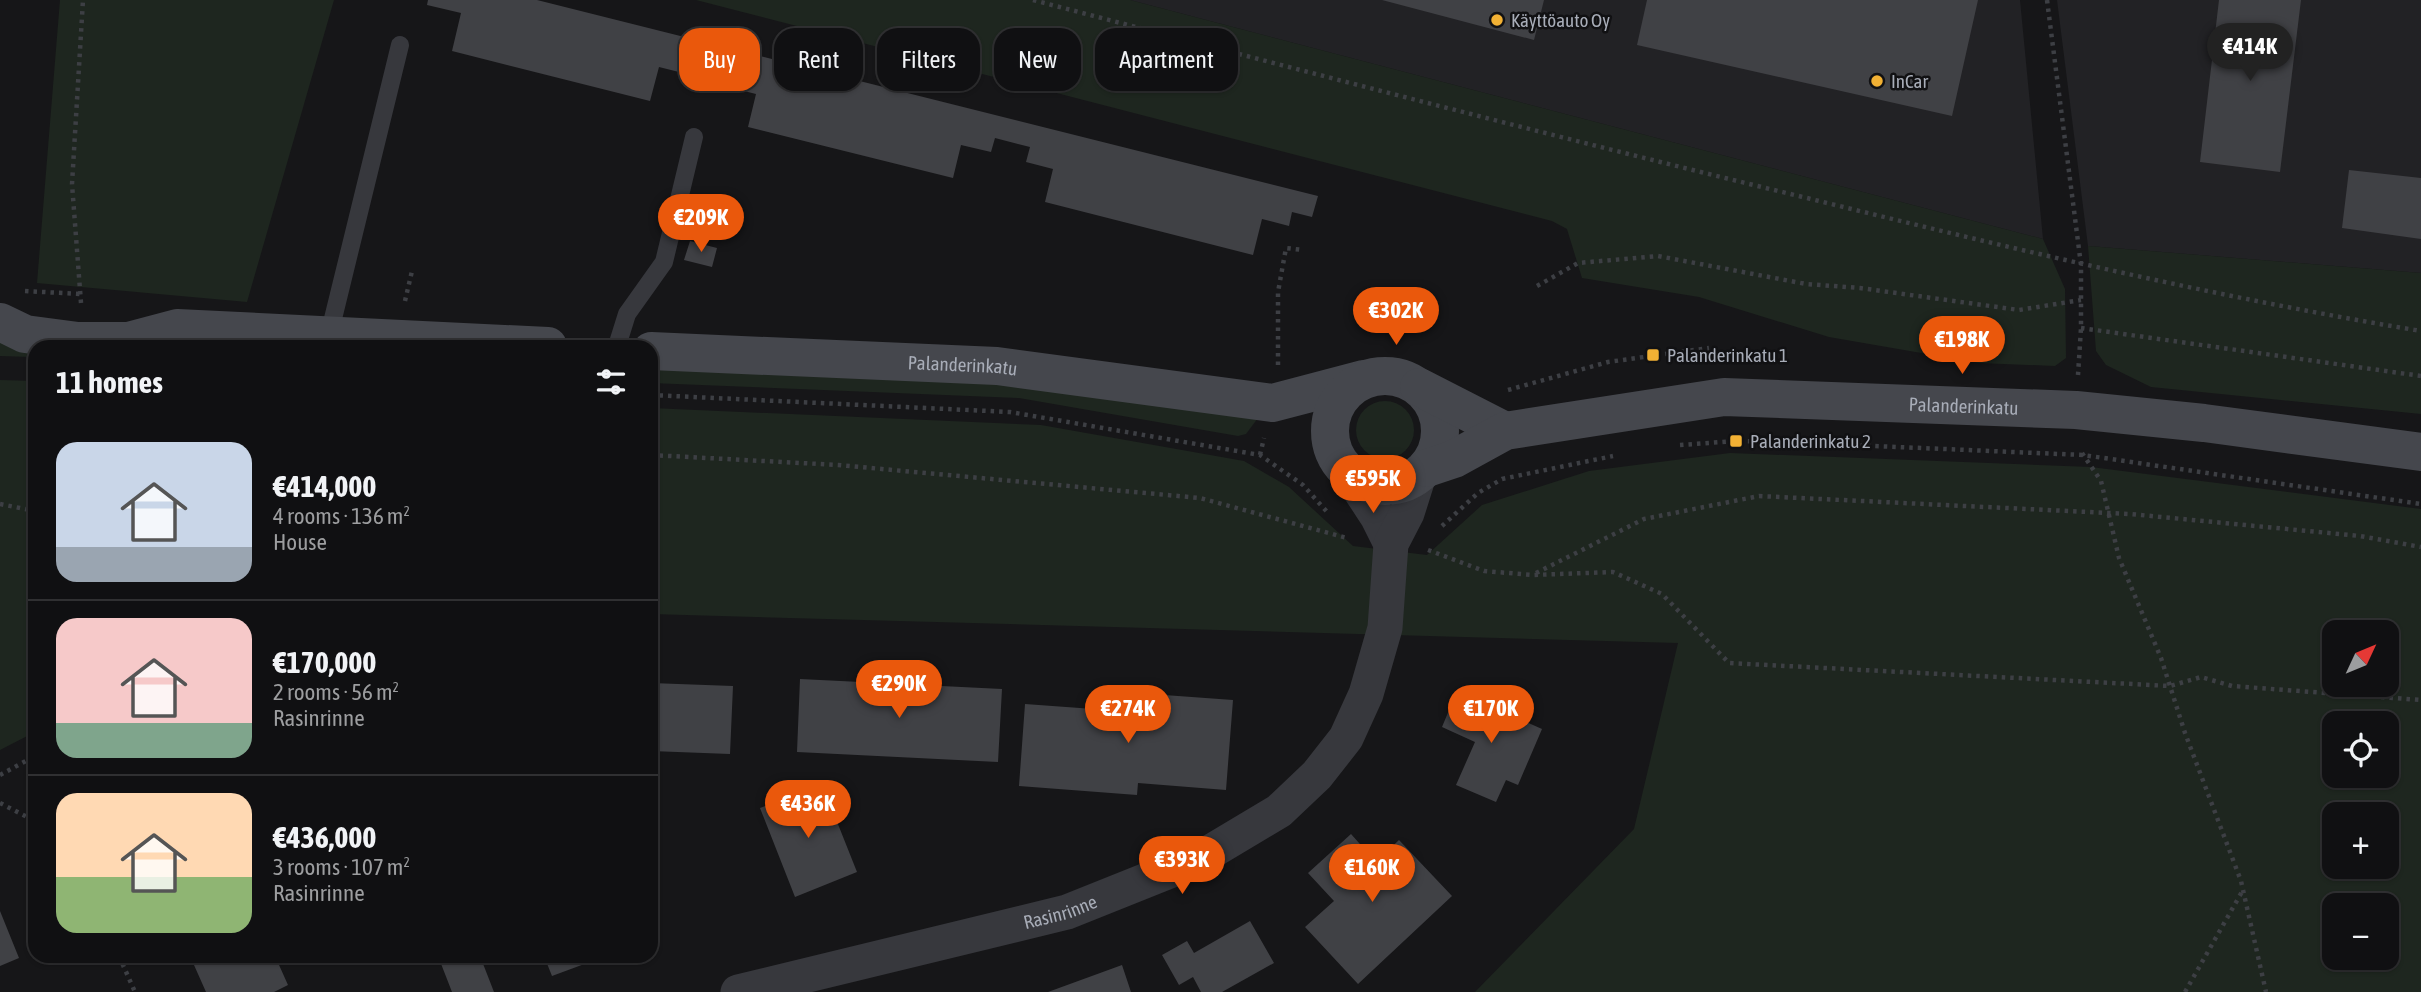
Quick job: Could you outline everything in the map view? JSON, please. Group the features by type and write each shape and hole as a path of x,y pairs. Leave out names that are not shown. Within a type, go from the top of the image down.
{"street":[{"path":"0,322 25,334 70,340"},
{"path":"132,340 177,328 429,340"},
{"name":"Palanderinkatu","path":"658,351 997,366 1272,403 1364,379"},
{"path":"1404,545 1377,516 1341,464 1329,438 1330,419 1336,402 1348,388 1364,379 1383,375 1402,378 1504,430"},
{"path":"1341,464 1361,481 1375,485 1391,486 1406,482 1423,471 1436,452 1441,434 1431,399 1419,386"},
{"name":"Palanderinkatu","path":"1423,471 1454,459 1504,430 1724,397 2076,410 2204,422 2421,452"},
{"name":"Palanderinkatu","path":"1272,403 1308,430 1341,464"},
{"name":"Rasinrinne","path":"738,992 1067,912 1197,860 1279,811 1317,775 1346,738 1366,694 1385,628 1404,545 1407,513 1423,471"}],"lane":[{"path":"329,335 400,45"},
{"path":"619,340 627,314 664,262 694,137"}],"path":[{"path":"81,303 72,184 83,0"},
{"path":"1033,0 1544,134 2081,265 2421,331"},
{"path":"2047,0 2081,265 2081,327 2076,410 2082,455 2101,481 2119,558 2161,658 2185,733 2243,890 2266,992"},
{"path":"1260,455 1278,380 1278,292 1286,248 1303,250"},
{"path":"1537,286 1577,263 1658,256 1806,284 1860,288 2019,310 2081,300"},
{"path":"2081,327 2421,376"},
{"path":"1497,393 1608,362 1709,348"},
{"path":"658,454 838,465 1200,498 1346,538"},
{"path":"1533,575 1644,519 1759,496 2108,513 2360,536 2421,547"},
{"path":"0,505 28,509"},
{"path":"1404,545 1484,571 1533,575 1613,572 1662,594 1729,663 2170,685 2201,677 2232,686 2421,701"},
{"path":"0,775 28,760"},
{"path":"0,803 28,817"},
{"path":"2185,992 2243,890"},
{"path":"122,963 135,992"}],"shaded area":[{"path":"60,0 334,0 247,302 37,283"},
{"path":"696,0 1130,0 1237,28 1095,28 1095,91 1238,91 1238,28 2043,239 2065,289 2066,358 2055,366 1979,363 1829,337 1699,297 1582,278 1567,229 1552,221 1048,91 1081,91 1081,28 994,28 994,77 980,73 980,28 877,28 877,47 863,43 863,28 804,28"},
{"path":"1130,0 2020,0 2043,239 1238,28"},
{"path":"2057,0 2421,0 2421,273 2088,246"},
{"path":"2088,246 2421,273 2421,414 2151,387 2106,365 2096,351"},
{"path":"0,339 28,348 28,357 0,356"},
{"path":"658,364 1027,381 1258,418 1246,434 1238,436 1019,398 658,383"},
{"path":"0,380 28,381 28,736 0,750"},
{"path":"1379,401 1391,401 1406,409 1414,424 1414,436 1406,451 1391,459 1379,459 1364,451 1356,436 1356,424 1364,409"},
{"path":"658,408 1041,425 1244,461 1289,487 1353,546 1427,555 1482,505 1589,471 1730,453 2091,467 2421,509 2421,992 1475,992 1634,829 1678,643 658,614"}],"building":[{"path":"428,0 537,0 679,36 679,72 659,67 650,101 452,51 461,13 427,5"},
{"name":"Käyttöauto Oy","path":"1382,0 1544,0 1534,40"},
{"name":"InCar","path":"1647,0 1978,0 1952,116 1637,45"},
{"path":"2219,0 2301,0 2280,172 2200,162"},
{"path":"760,56 774,59 774,91 863,91 863,82 877,85 877,91 900,91 1318,196 1312,217 1292,212 1289,226 1262,219 1253,255 1045,202 1053,169 1026,162 1030,147 995,138 991,152 961,145 953,178 748,127 756,94 744,91 760,91"},
{"path":"2349,170 2421,178 2421,239 2342,228"},
{"path":"690,241 717,248 712,267 684,260"},
{"path":"800,679 1002,689 998,762 797,752"},
{"path":"658,683 733,686 730,754 658,751"},
{"path":"1457,691 1542,729 1518,785 1506,780 1496,802 1456,785 1475,742 1442,727"},
{"path":"1123,692 1233,700 1226,790 1138,783 1137,795 1019,786 1025,704 1121,711"},
{"path":"822,784 857,872 795,897 760,808"},
{"path":"1351,834 1376,862 1399,840 1452,896 1358,984 1305,927 1334,901 1308,873"},
{"path":"0,911 19,958 0,966"},
{"path":"1250,921 1274,963 1222,992 1201,992 1193,977 1179,985 1162,955 1187,941 1194,953"},
{"path":"193,963 278,963 288,985 274,992 206,992"},
{"path":"441,963 483,963 494,992 452,992"},
{"path":"547,963 587,963 552,976"},
{"path":"1122,965 1131,992 1048,992"}],"place":[{"name":"Käyttöauto Oy","path":"1497,20"},
{"name":"InCar","path":"1877,81"},
{"name":"Palanderinkatu 1","path":"1653,355"},
{"name":"Palanderinkatu 2","path":"1736,441"}]}
